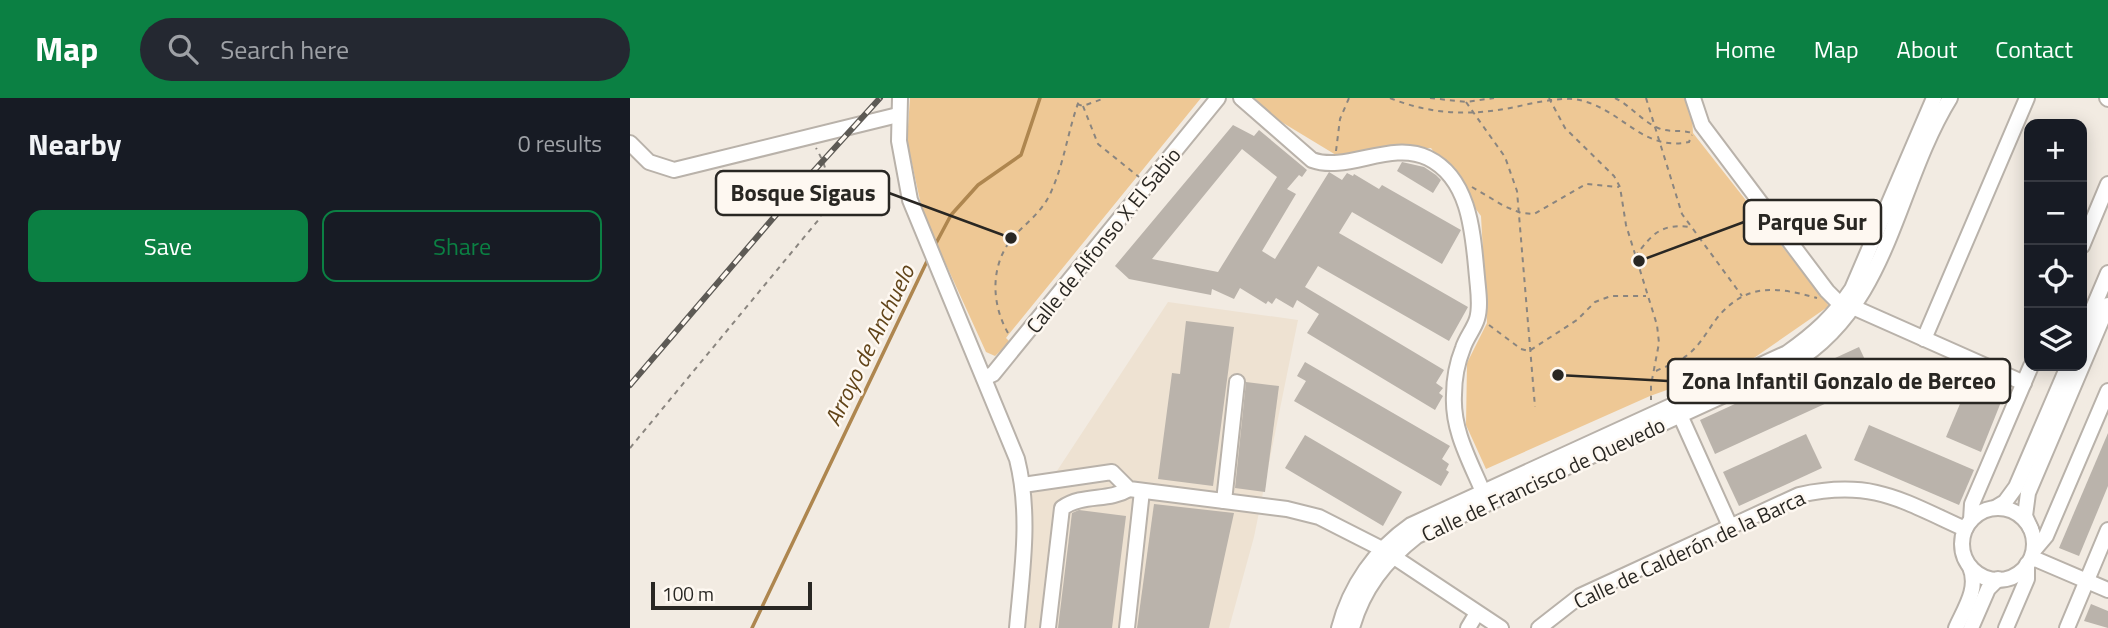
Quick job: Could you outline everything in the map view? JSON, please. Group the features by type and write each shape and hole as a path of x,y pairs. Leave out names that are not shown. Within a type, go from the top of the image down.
{"street":[{"path":"900,98 898,115 905,183 923,235 1017,459 1023,485 1025,532 1017,628"},
{"name":"Calle de Alfonso X El Sabio","path":"984,378 993,374 1218,98"},
{"path":"1241,98 1312,160 1323,164 1371,155 1427,158 1444,172 1464,200 1474,234 1477,320 1463,347 1454,397 1463,446 1483,492"},
{"path":"1693,98 1702,125 1827,291 1848,306 2024,383"},
{"name":"Calle de Francisco de Quevedo","path":"1339,628 1358,581 1387,553 1410,525 1787,353 1848,306 1852,289 1934,98"},
{"name":"Calle de Francisco de Quevedo","path":"1352,628 1368,587 1387,553 1455,517 1812,353 1832,335 1881,257 1941,113 1950,98"},
{"path":"1924,339 2027,98"},
{"path":"630,143 649,162 674,170 898,115"},
{"path":"2082,245 2108,184"},
{"path":"2087,322 2108,273"},
{"path":"2006,628 2027,579 2032,557 2031,528 2024,505 2108,305"},
{"path":"1956,628 1973,590 1975,578 1962,546 1972,504 2029,371"},
{"path":"1968,525 2005,502 2016,487 2066,371"},
{"path":"1223,501 1237,382"},
{"path":"1970,565 1986,577 1998,579 2020,572 2032,557 2046,536 2108,391"},
{"path":"1680,415 1730,526"},
{"path":"1023,485 1112,472 1136,490"},
{"name":"Calle de Calderón de la Barca","path":"1539,628 1580,596 1799,495 1829,488 1860,488 1892,496 1968,525"},
{"path":"1127,628 1136,490"},
{"path":"1048,628 1062,508 1079,499 1118,496 1136,490 1287,509 1319,517 1387,553 1501,628"},
{"path":"1995,508 2016,512 2031,528"},
{"path":"2067,628 2108,530"},
{"path":"2032,557 2108,590"},
{"path":"1971,628 1988,589 1998,579"},
{"path":"1468,628 1477,613"}],"path":[{"path":"1018,344 1002,323 994,300 996,279 1004,251 1016,234 1037,217 1050,194 1062,165 1080,98"},
{"path":"1077,104 1083,106 1105,98"},
{"path":"1337,163 1335,138 1349,98"},
{"path":"1390,98 1413,108 1443,114 1573,98 1619,116 1644,137 1659,143 1672,146 1689,142 1693,133 1683,130 1669,132 1654,126 1615,98"},
{"path":"1430,98 1466,102 1494,98"},
{"path":"1646,98 1674,195 1690,228 1742,296"},
{"path":"1549,99 1565,128 1614,176 1620,187 1635,257 1659,343 1650,396 1644,397"},
{"path":"1466,102 1505,157 1521,213 1535,407"},
{"path":"1083,106 1098,144 1148,184"},
{"path":"630,448 820,218 827,193 828,169 810,137"},
{"path":"1474,198 1469,187 1521,213 1534,214 1586,184 1620,187"},
{"path":"1635,257 1661,228 1674,225 1690,228"},
{"path":"1655,371 1685,358 1702,341 1718,317 1742,296 1764,289 1784,289 1820,299 1827,291"},
{"path":"1529,351 1577,320 1595,302 1611,296 1647,296"},
{"path":"1477,320 1529,351"}],"shaded area":[{"path":"910,98 1201,98 1009,334 1006,338 1010,342 995,356 986,352 923,214 907,141"},
{"path":"1242,98 1691,98 1693,133 1829,306 1751,360 1650,396 1486,469 1466,425 1467,363 1487,323 1481,216 1431,148 1336,155"},
{"path":"1168,302 1298,320 1254,537 1229,628 1017,628 1023,485 1051,480"}],"building":[{"path":"1233,125 1254,136 1259,130 1307,170 1287,189 1296,194 1262,251 1275,259 1329,172 1342,180 1347,173 1353,176 1354,174 1379,189 1382,185 1461,230 1442,264 1352,212 1339,233 1468,307 1449,341 1318,266 1305,287 1444,370 1436,383 1443,388 1439,393 1443,396 1435,410 1307,333 1319,314 1297,300 1293,308 1276,298 1272,304 1268,301 1266,304 1240,288 1234,299 1212,289 1211,295 1129,279 1115,266","holes":["1242,149 1277,177 1218,272 1152,259"]},
{"path":"1402,162 1424,167 1441,180 1433,193 1397,171"},
{"path":"1186,321 1234,327 1213,486 1158,479 1172,373 1180,374"},
{"path":"1859,347 1875,381 1715,454 1700,420"},
{"path":"1305,362 1450,446 1442,459 1449,464 1446,470 1449,472 1441,486 1294,401 1306,381 1297,376"},
{"path":"1973,373 2007,387 1981,452 1946,437"},
{"path":"1246,382 1279,386 1265,492 1235,488"},
{"path":"1869,425 1974,470 1959,505 1854,460"},
{"path":"2108,433 2108,486 2079,556 2059,548"},
{"path":"1806,434 1822,468 1739,506 1723,472"},
{"path":"1305,435 1402,492 1383,526 1285,468"},
{"path":"1154,504 1234,513 1209,628 1137,628"},
{"path":"1079,510 1126,516 1112,628 1058,628 1072,513"},
{"path":"2091,604 2108,611 2108,628 2084,621"}],"waterway":[{"name":"Arroyo de Anchuelo","path":"934,247 951,215 978,185 1021,155 1040,98"},
{"name":"Arroyo de Anchuelo","path":"752,628 929,257"}],"railway":[{"path":"630,385 811,174 880,98"}],"place":[{"name":"Bosque Sigaus","path":"1011,238"},
{"name":"Parque Sur","path":"1639,261"},
{"name":"Zona Infantil Gonzalo de Berceo","path":"1558,375"}]}
